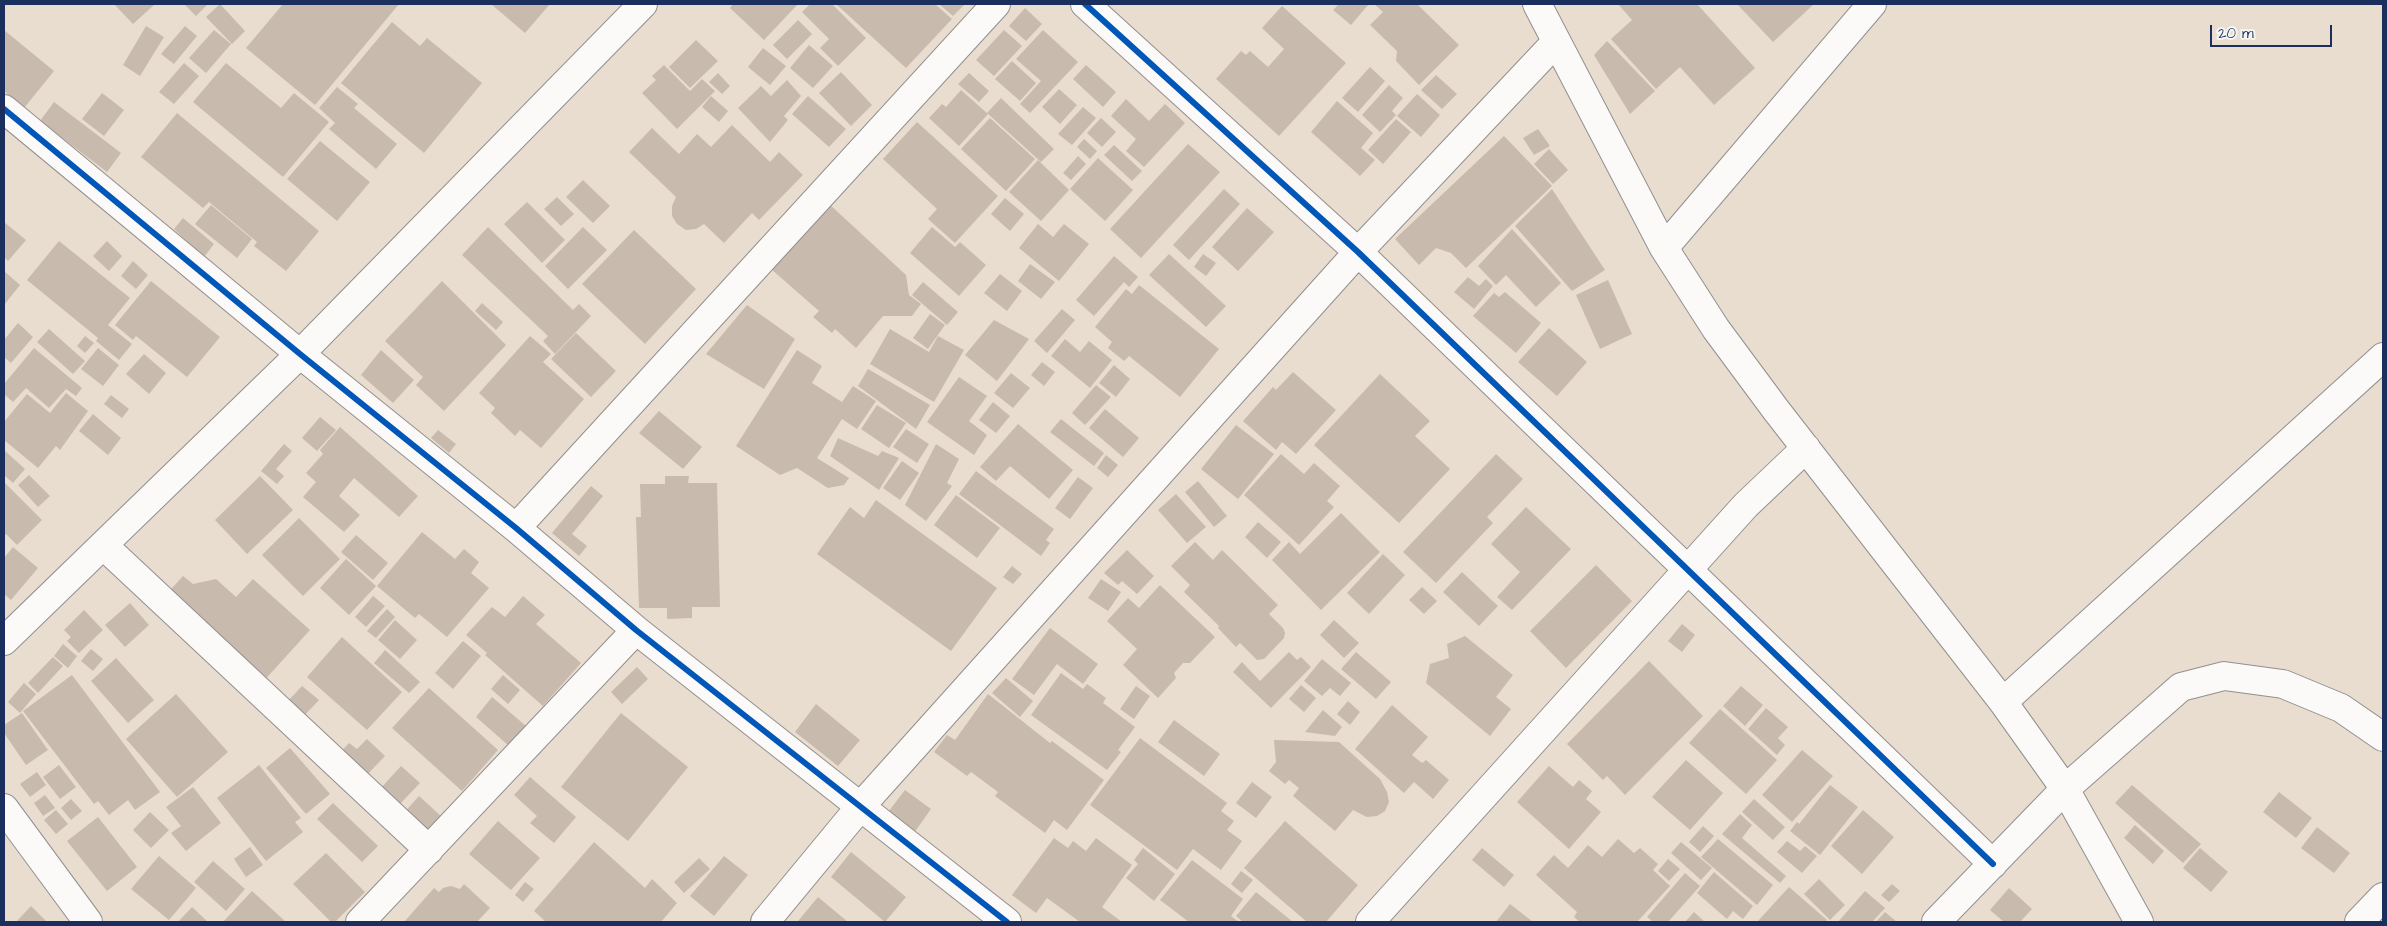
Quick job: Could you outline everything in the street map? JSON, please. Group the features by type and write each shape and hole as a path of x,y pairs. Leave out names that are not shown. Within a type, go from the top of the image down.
{"street":[{"path":"4,641 300,354 643,4"},
{"path":"516,528 996,4"},
{"path":"1085,4 1358,252 1993,864"},
{"path":"1537,4 1664,248 1716,328 1806,448 2003,702 2065,789 2139,922"},
{"path":"1664,248 1872,4"},
{"path":"765,922 860,807 1358,252 1556,42"},
{"path":"4,109 300,354 516,528 636,630 1007,922"},
{"path":"2003,702 2383,357"},
{"path":"1370,922 1689,571 1746,505 1806,448"},
{"path":"103,545 429,850"},
{"path":"360,922 636,630"},
{"path":"1936,922 2065,789 2182,687 2224,676 2283,684 2341,708 2383,737"},
{"path":"4,808 88,922"},
{"path":"2359,922 2383,897"}],"building":[{"path":"114,4 155,4 133,24"},
{"path":"184,4 208,4 196,16"},
{"path":"220,4 245,31 232,44 206,17"},
{"path":"283,4 399,4 315,105 246,48"},
{"path":"491,4 550,4 525,33"},
{"path":"733,4 798,4 764,40 730,8"},
{"path":"810,4 832,4 866,38 838,66 820,48 829,39 802,12"},
{"path":"836,4 935,4 952,19 906,68"},
{"path":"939,4 965,4 953,16"},
{"path":"1339,4 1369,4 1351,25 1333,10"},
{"path":"1374,4 1417,4 1459,45 1419,85 1396,61 1397,51 1370,25 1383,12"},
{"path":"1618,4 1697,4 1755,68 1714,105 1680,67 1656,89 1611,39 1632,20"},
{"path":"1737,4 1814,4 1773,42"},
{"path":"1282,6 1346,63 1279,136 1216,79 1241,51 1246,55 1250,51 1268,67 1284,49 1262,28"},
{"path":"1025,8 1042,24 1026,41 1009,26"},
{"path":"798,20 812,34 787,59 773,45"},
{"path":"392,22 420,46 427,38 482,83 424,153 341,83"},
{"path":"146,26 164,37 140,76 123,65"},
{"path":"185,26 197,36 174,64 161,54"},
{"path":"4,30 54,71 24,108 4,91"},
{"path":"214,30 231,44 206,73 189,58"},
{"path":"1004,30 1022,46 994,76 976,60"},
{"path":"1043,30 1078,62 1030,113 1020,104 1041,81 1016,59"},
{"path":"696,40 718,61 690,88 669,67"},
{"path":"1607,41 1655,91 1630,114 1594,55"},
{"path":"809,45 833,66 813,88 790,68"},
{"path":"763,48 786,66 770,85 748,67"},
{"path":"1012,61 1036,83 1020,101 995,79"},
{"path":"184,63 199,76 174,104 159,92"},
{"path":"226,63 281,108 294,93 329,122 283,177 193,102"},
{"path":"664,65 690,91 702,79 715,91 677,129 642,93 656,80 652,76"},
{"path":"1086,65 1116,92 1103,107 1073,79"},
{"path":"1370,67 1385,81 1358,112 1342,98"},
{"path":"841,72 872,105 851,126 819,93"},
{"path":"718,73 730,86 722,94 709,82"},
{"path":"969,73 989,91 979,102 958,84"},
{"path":"1436,75 1457,94 1442,109 1421,90"},
{"path":"787,80 801,96 784,116 788,120 770,142 738,108 761,86 771,96"},
{"path":"1389,85 1403,98 1392,111 1396,115 1380,132 1362,115"},
{"path":"337,87 358,104 354,108 397,144 376,169 329,129 335,123 319,108"},
{"path":"1059,89 1077,105 1060,124 1042,107"},
{"path":"961,90 988,114 959,146 929,118 942,104 946,107"},
{"path":"102,93 124,110 104,136 82,119"},
{"path":"1417,94 1440,115 1421,137 1397,116"},
{"path":"711,96 728,111 719,122 702,107"},
{"path":"808,96 846,129 829,147 792,114"},
{"path":"1001,98 1054,149 1041,162 987,113"},
{"path":"1126,99 1149,121 1165,104 1185,123 1144,167 1126,151 1136,139 1111,116"},
{"path":"1337,101 1373,133 1361,148 1375,160 1360,176 1311,132"},
{"path":"54,102 121,153 107,172 40,121"},
{"path":"1083,107 1096,118 1072,145 1058,134"},
{"path":"177,113 319,231 286,271 254,246 257,242 209,202 203,208 141,157"},
{"path":"990,118 1035,159 1006,191 961,149"},
{"path":"1101,118 1116,132 1102,147 1087,133"},
{"path":"1396,119 1411,132 1383,164 1368,150"},
{"path":"917,122 998,196 955,243 928,219 937,209 883,159"},
{"path":"732,125 770,162 779,152 803,175 759,220 752,213 724,243 704,224 696,229 686,230 677,224 672,216 672,206 676,197 629,152 652,128 679,154 697,134 711,147"},
{"path":"1538,129 1550,146 1534,155 1523,138"},
{"path":"1504,136 1552,186 1466,268 1451,253 1436,248 1419,265 1395,239"},
{"path":"1084,139 1097,151 1090,159 1077,147"},
{"path":"320,141 370,182 337,221 287,179"},
{"path":"1188,144 1220,172 1141,258 1110,229"},
{"path":"1114,145 1142,171 1132,181 1104,155"},
{"path":"1549,149 1568,170 1553,184 1534,164"},
{"path":"1078,156 1086,164 1071,180 1063,173"},
{"path":"1098,158 1133,190 1105,221 1070,189"},
{"path":"1038,160 1069,190 1041,221 1009,192"},
{"path":"583,180 610,206 593,223 566,197"},
{"path":"1224,189 1240,204 1189,260 1173,245"},
{"path":"1552,189 1605,270 1572,291 1515,226"},
{"path":"557,197 574,214 561,226 544,209"},
{"path":"1005,198 1024,214 1010,231 991,214"},
{"path":"527,202 565,240 542,263 504,224"},
{"path":"828,203 906,275 909,295 921,304 912,316 883,316 856,348 835,329 832,333 813,317 819,311 771,269"},
{"path":"211,205 252,239 237,258 195,224"},
{"path":"1247,208 1274,232 1238,271 1212,247"},
{"path":"183,218 214,244 204,257 174,229"},
{"path":"4,222 26,240 8,261 4,257"},
{"path":"1038,224 1053,237 1064,224 1089,244 1059,281 1019,248"},
{"path":"488,227 573,310 579,304 591,316 555,354 543,341 548,336 462,255"},
{"path":"583,227 607,250 568,289 545,266"},
{"path":"932,227 955,247 960,242 986,265 959,296 910,253"},
{"path":"1512,229 1561,283 1536,307 1506,275 1496,285 1478,266"},
{"path":"634,230 696,289 645,344 582,284"},
{"path":"59,241 130,298 108,325 132,344 119,360 96,341 98,338 27,280"},
{"path":"107,241 122,256 109,271 93,256"},
{"path":"1169,254 1226,306 1206,327 1149,275"},
{"path":"1203,254 1216,263 1206,276 1194,267"},
{"path":"1114,256 1138,277 1129,287 1124,282 1094,316 1076,300"},
{"path":"133,261 148,275 136,289 121,276"},
{"path":"1030,264 1055,282 1041,299 1018,281"},
{"path":"4,271 20,285 4,305"},
{"path":"1000,274 1022,291 1007,311 984,293"},
{"path":"1468,277 1479,286 1486,279 1493,286 1474,309 1454,292"},
{"path":"1608,280 1632,334 1600,349 1576,295"},
{"path":"151,281 220,337 187,377 136,336 133,340 115,325"},
{"path":"442,281 506,345 444,411 416,385 423,377 385,341"},
{"path":"923,282 958,312 947,325 912,295"},
{"path":"1139,285 1219,349 1180,397 1129,356 1124,361 1108,348 1112,342 1095,327 1126,289 1132,294"},
{"path":"1505,292 1541,323 1516,353 1473,316 1494,293 1499,297"},
{"path":"482,303 503,322 496,330 475,311"},
{"path":"747,305 795,339 764,389 706,354"},
{"path":"1062,309 1075,320 1047,353 1034,341"},
{"path":"930,314 945,325 928,349 913,338"},
{"path":"994,320 1029,339 997,381 965,355"},
{"path":"18,323 33,337 11,363 4,357 4,340"},
{"path":"1549,328 1587,362 1557,396 1518,362"},
{"path":"49,329 85,361 73,374 37,342"},
{"path":"890,329 929,352 938,336 964,350 934,402 870,364"},
{"path":"576,333 616,371 591,397 551,359"},
{"path":"85,336 94,343 85,353 77,346"},
{"path":"530,336 551,354 543,362 584,399 541,448 520,430 515,436 491,413 495,408 479,393"},
{"path":"1065,339 1080,352 1089,341 1112,360 1090,388 1051,356"},
{"path":"34,348 82,388 76,396 66,389 49,408 26,388 13,402 4,394 4,384"},
{"path":"98,348 119,365 103,386 81,369"},
{"path":"381,350 414,380 393,403 361,375"},
{"path":"797,350 822,366 812,383 842,402 853,386 876,401 857,429 842,419 817,458 849,478 844,485 828,488 797,468 780,475 736,446"},
{"path":"144,354 166,373 149,394 126,374"},
{"path":"1042,362 1055,372 1044,386 1031,375"},
{"path":"1114,365 1130,379 1116,397 1099,383"},
{"path":"868,369 930,405 916,429 858,386"},
{"path":"1293,372 1336,410 1296,454 1282,442 1276,450 1243,421 1273,387 1276,390"},
{"path":"1011,373 1030,388 1013,408 994,393"},
{"path":"1380,374 1430,421 1415,436 1450,469 1399,523 1314,445"},
{"path":"959,377 987,396 969,421 987,435 974,455 927,422"},
{"path":"1096,385 1111,397 1085,425 1072,413"},
{"path":"66,393 88,411 60,450 56,446 38,468 4,440 4,422 27,394 50,413"},
{"path":"111,395 129,409 122,418 104,404"},
{"path":"993,402 1010,416 996,433 979,420"},
{"path":"877,405 906,423 889,448 861,429"},
{"path":"1105,409 1139,438 1123,457 1089,428"},
{"path":"659,411 702,447 683,469 639,433"},
{"path":"93,414 121,438 108,455 79,431"},
{"path":"320,417 336,430 317,451 302,438"},
{"path":"1061,419 1104,453 1094,466 1050,432"},
{"path":"1018,424 1073,470 1049,499 1010,466 996,481 980,467"},
{"path":"1236,425 1274,454 1238,499 1201,469"},
{"path":"340,427 418,496 399,517 354,478 339,496 360,515 344,532 303,497 316,482 306,473 323,454 320,450"},
{"path":"906,429 929,444 917,463 893,447"},
{"path":"438,430 456,444 449,453 431,438"},
{"path":"838,438 878,456 882,451 899,458 879,490 830,456"},
{"path":"284,444 292,451 276,469 284,476 277,484 261,471"},
{"path":"936,444 959,459 947,483 952,486 926,521 905,505"},
{"path":"4,450 25,469 13,483 4,475"},
{"path":"1281,454 1304,474 1314,463 1340,486 1327,501 1334,507 1299,545 1244,495"},
{"path":"1496,454 1523,479 1487,517 1493,523 1436,583 1403,552"},
{"path":"1106,455 1118,465 1108,477 1097,468"},
{"path":"902,461 919,473 900,500 883,488"},
{"path":"976,471 1054,529 1046,540 1050,543 1041,556 959,494"},
{"path":"29,475 50,496 38,507 18,485"},
{"path":"260,476 293,510 247,554 215,520"},
{"path":"665,476 689,476 688,483 717,483 720,607 692,607 692,618 667,619 667,608 639,608 636,517 641,517 640,484 665,484"},
{"path":"1078,477 1093,488 1070,519 1055,508"},
{"path":"1198,481 1227,516 1214,527 1185,492"},
{"path":"4,482 42,520 17,545 6,534 4,537"},
{"path":"591,486 603,496 572,534 587,546 579,556 552,533"},
{"path":"1176,494 1206,527 1187,543 1158,510"},
{"path":"956,495 1000,528 977,558 934,525"},
{"path":"876,500 997,588 951,651 817,554 850,507 864,518"},
{"path":"1526,507 1571,549 1512,610 1497,597 1520,572 1491,544"},
{"path":"1341,513 1380,552 1321,610 1272,560 1289,542 1300,554"},
{"path":"299,518 340,559 303,596 262,555"},
{"path":"1258,522 1281,542 1267,558 1245,537"},
{"path":"422,532 455,559 464,549 479,562 471,573 489,588 447,637 419,614 415,618 377,586"},
{"path":"356,535 388,563 373,580 341,552"},
{"path":"1195,542 1213,560 1222,550 1278,605 1269,614 1283,628 1284,638 1264,659 1257,660 1240,643 1236,647 1218,628 1219,626 1184,592 1190,585 1171,566"},
{"path":"13,547 38,568 11,600 4,594 4,558"},
{"path":"1127,550 1154,576 1137,594 1122,581 1118,585 1104,573"},
{"path":"1383,554 1405,575 1369,614 1347,593"},
{"path":"346,559 376,586 349,615 320,588"},
{"path":"1596,565 1632,601 1566,668 1530,631"},
{"path":"1012,566 1022,574 1013,584 1003,577"},
{"path":"1462,572 1498,606 1479,626 1443,592"},
{"path":"183,576 193,584 216,579 236,597 253,579 310,630 261,684 164,597"},
{"path":"1101,579 1121,592 1108,611 1088,598"},
{"path":"1160,585 1215,637 1190,663 1183,663 1174,673 1176,678 1158,698 1123,665 1137,649 1107,621 1128,598 1139,608"},
{"path":"1422,587 1437,601 1424,614 1409,600"},
{"path":"373,596 385,606 366,627 355,617"},
{"path":"523,596 545,615 536,624 581,663 543,706 485,655 487,653 466,635 492,607 505,617"},
{"path":"130,603 149,625 125,647 105,625"},
{"path":"387,609 395,617 376,638 367,631"},
{"path":"84,610 103,630 79,653 67,641 71,637 64,630"},
{"path":"395,620 417,640 400,659 378,640"},
{"path":"1334,620 1359,643 1344,658 1320,635"},
{"path":"1682,624 1695,635 1682,652 1668,641"},
{"path":"1050,628 1098,664 1083,684 1057,664 1034,695 1012,679"},
{"path":"1465,636 1513,675 1496,697 1511,709 1490,736 1426,683 1430,664 1449,658 1447,644"},
{"path":"342,637 402,692 367,730 307,677"},
{"path":"463,641 481,656 453,689 435,673"},
{"path":"63,644 77,656 68,668 54,656"},
{"path":"91,649 103,659 93,671 81,661"},
{"path":"385,650 420,682 409,693 374,663"},
{"path":"1289,652 1297,660 1301,657 1311,667 1271,708 1233,672 1242,662 1260,681"},
{"path":"1356,652 1391,682 1376,699 1341,669"},
{"path":"53,657 63,666 38,693 28,683"},
{"path":"116,658 154,700 128,723 91,681"},
{"path":"1322,659 1351,683 1340,696 1330,688 1322,696 1304,681"},
{"path":"1649,661 1703,716 1625,795 1607,776 1603,780 1567,744"},
{"path":"637,667 648,679 622,704 611,692"},
{"path":"1061,673 1083,689 1087,684 1106,698 1103,703 1135,727 1118,750 1121,752 1107,770 1031,715"},
{"path":"72,675 160,792 135,810 128,800 109,815 98,801 94,804 23,711"},
{"path":"503,675 520,690 508,704 491,689"},
{"path":"1006,678 1033,701 1020,717 992,693"},
{"path":"24,683 36,694 20,713 8,702"},
{"path":"1301,685 1316,698 1304,712 1289,699"},
{"path":"302,686 319,700 302,718 286,703"},
{"path":"1136,686 1150,696 1134,719 1120,709"},
{"path":"1741,686 1763,705 1745,726 1723,706"},
{"path":"429,688 498,750 462,791 392,728"},
{"path":"176,694 228,752 177,797 126,739"},
{"path":"988,694 1050,743 1052,741 1104,780 1067,830 1054,820 1045,833 995,796 998,792 971,772 967,776 934,752 947,735 955,740"},
{"path":"492,697 526,726 509,746 476,717"},
{"path":"1348,701 1360,712 1350,725 1337,714"},
{"path":"816,704 860,740 838,766 795,732"},
{"path":"1392,705 1428,737 1412,755 1422,763 1426,760 1449,780 1433,799 1414,782 1404,793 1355,749"},
{"path":"1766,708 1788,727 1778,738 1785,745 1777,755 1748,729"},
{"path":"1720,709 1777,760 1746,794 1689,743"},
{"path":"1323,710 1342,727 1335,736 1305,732"},
{"path":"22,713 48,750 26,765 4,733 4,725"},
{"path":"621,713 688,767 628,841 561,787"},
{"path":"1174,720 1220,754 1204,776 1158,742"},
{"path":"1140,738 1227,803 1221,811 1234,821 1227,830 1242,841 1221,870 1193,849 1177,870 1090,805"},
{"path":"367,739 385,756 363,779 338,755 349,743 357,749"},
{"path":"1274,740 1339,742 1380,779 1387,792 1389,802 1385,811 1377,816 1367,817 1353,810 1335,831 1293,796 1299,788 1289,780 1285,784 1269,771 1276,762"},
{"path":"290,748 330,794 306,814 266,768"},
{"path":"1802,750 1833,776 1792,822 1762,795"},
{"path":"1686,760 1723,793 1690,830 1652,797"},
{"path":"59,765 76,787 60,799 43,777"},
{"path":"259,765 301,818 295,822 303,832 266,861 217,798"},
{"path":"401,766 420,783 399,805 380,789"},
{"path":"1549,766 1573,787 1579,780 1592,791 1586,799 1601,812 1569,849 1517,802"},
{"path":"37,772 46,785 30,797 20,784"},
{"path":"530,777 576,817 554,843 530,823 537,816 514,795"},
{"path":"1252,782 1272,797 1256,818 1236,803"},
{"path":"1830,785 1858,807 1820,855 1790,831 1797,822 1799,824"},
{"path":"2132,785 2201,844 2183,863 2115,803"},
{"path":"193,787 221,823 186,851 171,833 181,826 166,807"},
{"path":"905,790 931,809 909,840 882,820"},
{"path":"2279,792 2312,818 2296,838 2263,812"},
{"path":"45,795 55,808 43,816 34,803"},
{"path":"419,796 442,817 425,836 402,815"},
{"path":"71,799 82,811 71,820 61,808"},
{"path":"1754,799 1785,827 1773,840 1742,812"},
{"path":"333,803 378,846 362,862 317,819"},
{"path":"56,810 68,824 56,834 44,820"},
{"path":"1863,810 1894,837 1862,874 1831,846"},
{"path":"150,812 169,830 151,848 133,830"},
{"path":"1740,814 1752,825 1742,838 1786,876 1780,883 1722,834"},
{"path":"98,817 137,867 107,891 67,841"},
{"path":"498,821 540,858 511,890 469,854"},
{"path":"1285,821 1358,885 1326,922 1307,922 1244,868"},
{"path":"2135,825 2164,851 2153,864 2124,838"},
{"path":"1703,826 1714,836 1700,852 1689,842"},
{"path":"2317,827 2350,853 2334,873 2301,848"},
{"path":"1054,838 1068,848 1073,841 1086,851 1096,838 1132,865 1102,907 1122,922 1080,922 1047,898 1036,913 1012,895"},
{"path":"1618,839 1634,853 1640,848 1658,864 1653,870 1670,886 1637,922 1580,922 1574,917 1577,912 1536,875 1554,855 1568,868 1588,845 1602,857"},
{"path":"1718,839 1773,885 1757,905 1701,857"},
{"path":"1787,841 1800,851 1805,846 1817,856 1802,873 1777,852"},
{"path":"594,842 645,888 652,879 677,903 661,922 546,922 534,911"},
{"path":"1681,842 1712,868 1701,880 1671,853"},
{"path":"250,847 263,865 246,877 234,859"},
{"path":"1143,848 1175,874 1154,901 1126,878 1138,864 1134,860"},
{"path":"1482,848 1514,875 1504,887 1472,860"},
{"path":"2200,848 2228,872 2211,892 2183,868"},
{"path":"851,852 906,897 885,922 831,877"},
{"path":"326,853 365,892 335,922 331,922 293,884"},
{"path":"159,856 196,888 169,920 131,889"},
{"path":"724,856 748,875 714,916 690,896"},
{"path":"699,858 710,869 684,893 674,882"},
{"path":"1668,859 1680,869 1669,881 1658,871"},
{"path":"1192,860 1243,899 1231,916 1239,922 1189,922 1160,900"},
{"path":"213,861 245,889 226,911 194,882"},
{"path":"1241,871 1253,880 1242,893 1231,884"},
{"path":"1714,872 1753,906 1743,919 1733,911 1727,919 1697,893"},
{"path":"1685,873 1700,886 1668,922 1653,922 1647,917"},
{"path":"1819,879 1845,905 1830,920 1804,894"},
{"path":"525,882 534,889 523,902 515,895"},
{"path":"464,884 490,908 477,922 404,922 434,888 439,892 443,888 451,886 460,889"},
{"path":"1892,884 1900,891 1889,902 1881,895"},
{"path":"1789,887 1827,920 1825,922 1758,921"},
{"path":"2009,888 2032,909 2020,922 2004,922 1990,910"},
{"path":"252,891 286,922 223,922"},
{"path":"1865,891 1885,908 1872,922 1838,922"},
{"path":"1256,892 1293,922 1243,922 1236,916"},
{"path":"818,897 848,922 798,921"},
{"path":"1510,904 1533,922 1496,922"},
{"path":"31,906 47,922 16,922"},
{"path":"192,907 208,922 178,922"},
{"path":"1694,912 1705,922 1685,922"},
{"path":"1885,912 1897,922 1876,922"}],"cycle path":[{"path":"1085,4 1358,252 1993,864"},
{"path":"4,109 300,354 516,528 636,630 1007,922"}]}
